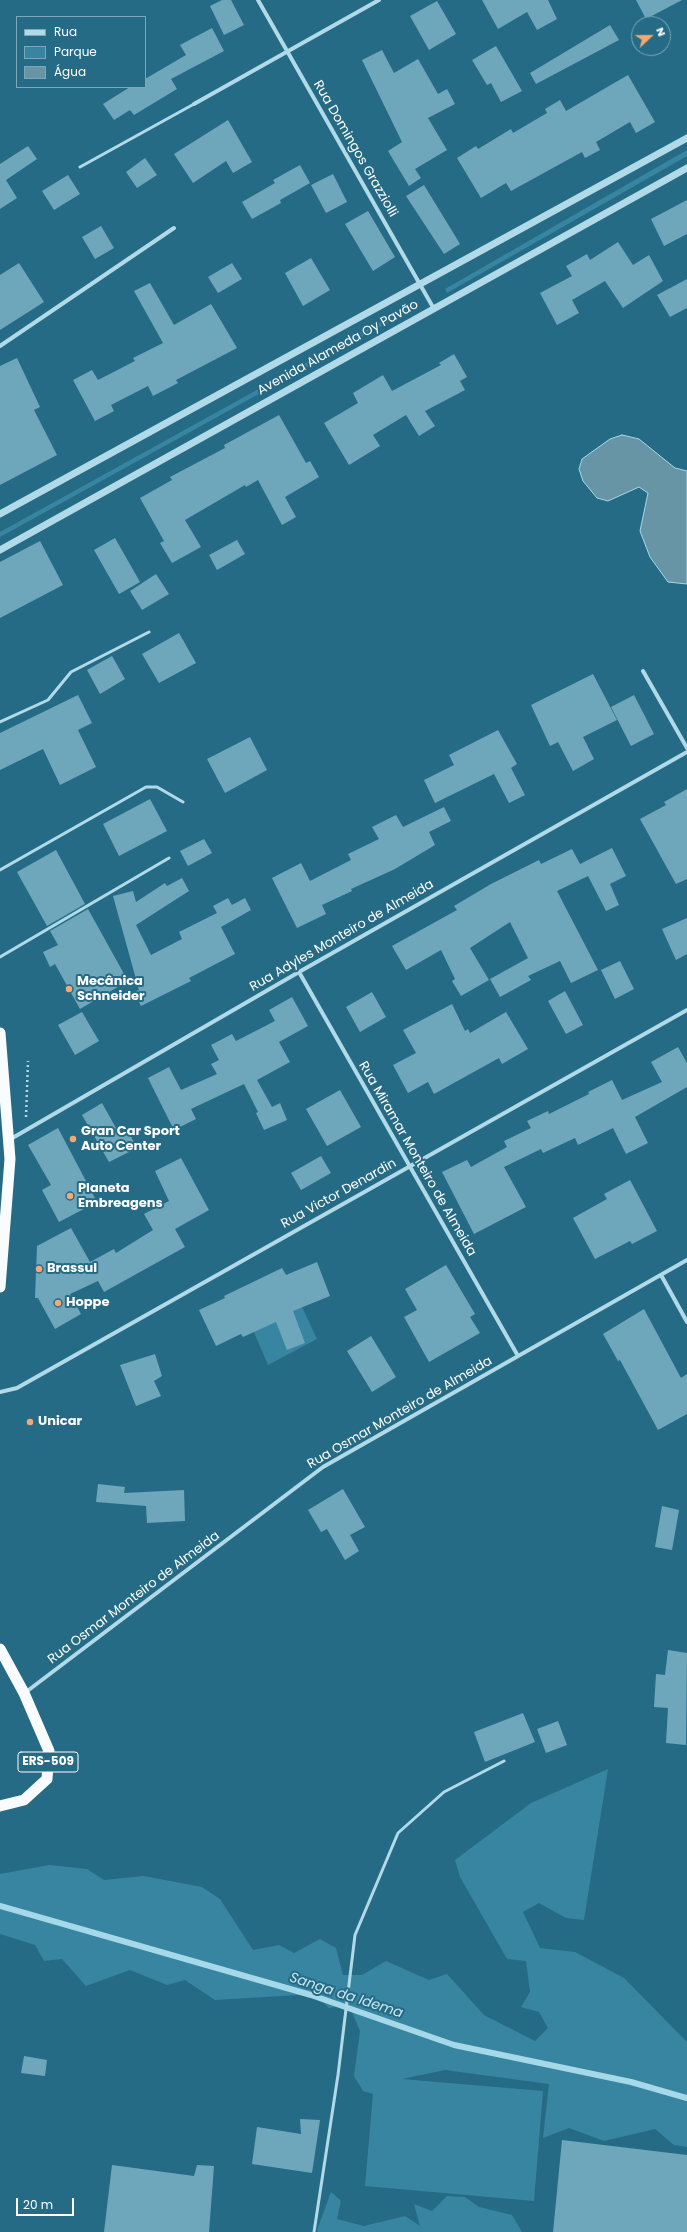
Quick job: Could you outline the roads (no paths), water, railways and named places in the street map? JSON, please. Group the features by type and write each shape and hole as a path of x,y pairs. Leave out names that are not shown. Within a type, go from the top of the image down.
{"highway":[{"path":"0,1033 10,1159 0,1287"},
{"name":"ERS-509","path":"0,1649 24,1693 49,1751 47,1779 24,1800 0,1806"}],"street":[{"name":"Rua Domingos Grazziolli","path":"258,0 434,308"},
{"path":"194,104 379,0"},
{"name":"Avenida Alameda Oy Pavão","path":"0,514 687,138"},
{"name":"Avenida Alameda Oy Pavão","path":"0,550 687,168"},
{"path":"0,346 174,228"},
{"path":"643,671 687,748"},
{"name":"Rua Adyles Monteiro de Almeida","path":"9,1140 299,972 687,752"},
{"name":"Rua Miramar Monteiro de Almeida","path":"299,972 518,1356"},
{"name":"Rua Victor Denardin","path":"0,1392 17,1388 687,1010"},
{"name":"Rua Osmar Monteiro de Almeida","path":"24,1693 323,1467 687,1260"},
{"path":"661,1275 687,1322"}],"lane":[{"path":"80,167 194,104"},
{"path":"0,722 48,700 71,672 149,632"},
{"path":"0,870 146,787 157,787 183,802"},
{"path":"0,957 170,858"},
{"path":"314,2232 338,2075 355,1935 398,1833 444,1792 504,1761"}],"water":[{"path":"622,435 639,439 675,468 687,471 687,584 668,582 650,557 640,531 648,493 639,487 608,501 597,498 583,481 579,469 582,459 610,439"}],"waterway":[{"name":"Sanga da Idema","path":"0,1906 311,1995 454,2045 631,2082 687,2098"}],"place":[{"name":"Mecânica Schneider","path":"69,989"},
{"name":"Gran Car Sport Auto Center","path":"73,1139"},
{"name":"Planeta Embreagens","path":"70,1196"},
{"name":"Brassul","path":"39,1269"},
{"name":"Hoppe","path":"58,1303"},
{"name":"Unicar","path":"30,1422"}]}
